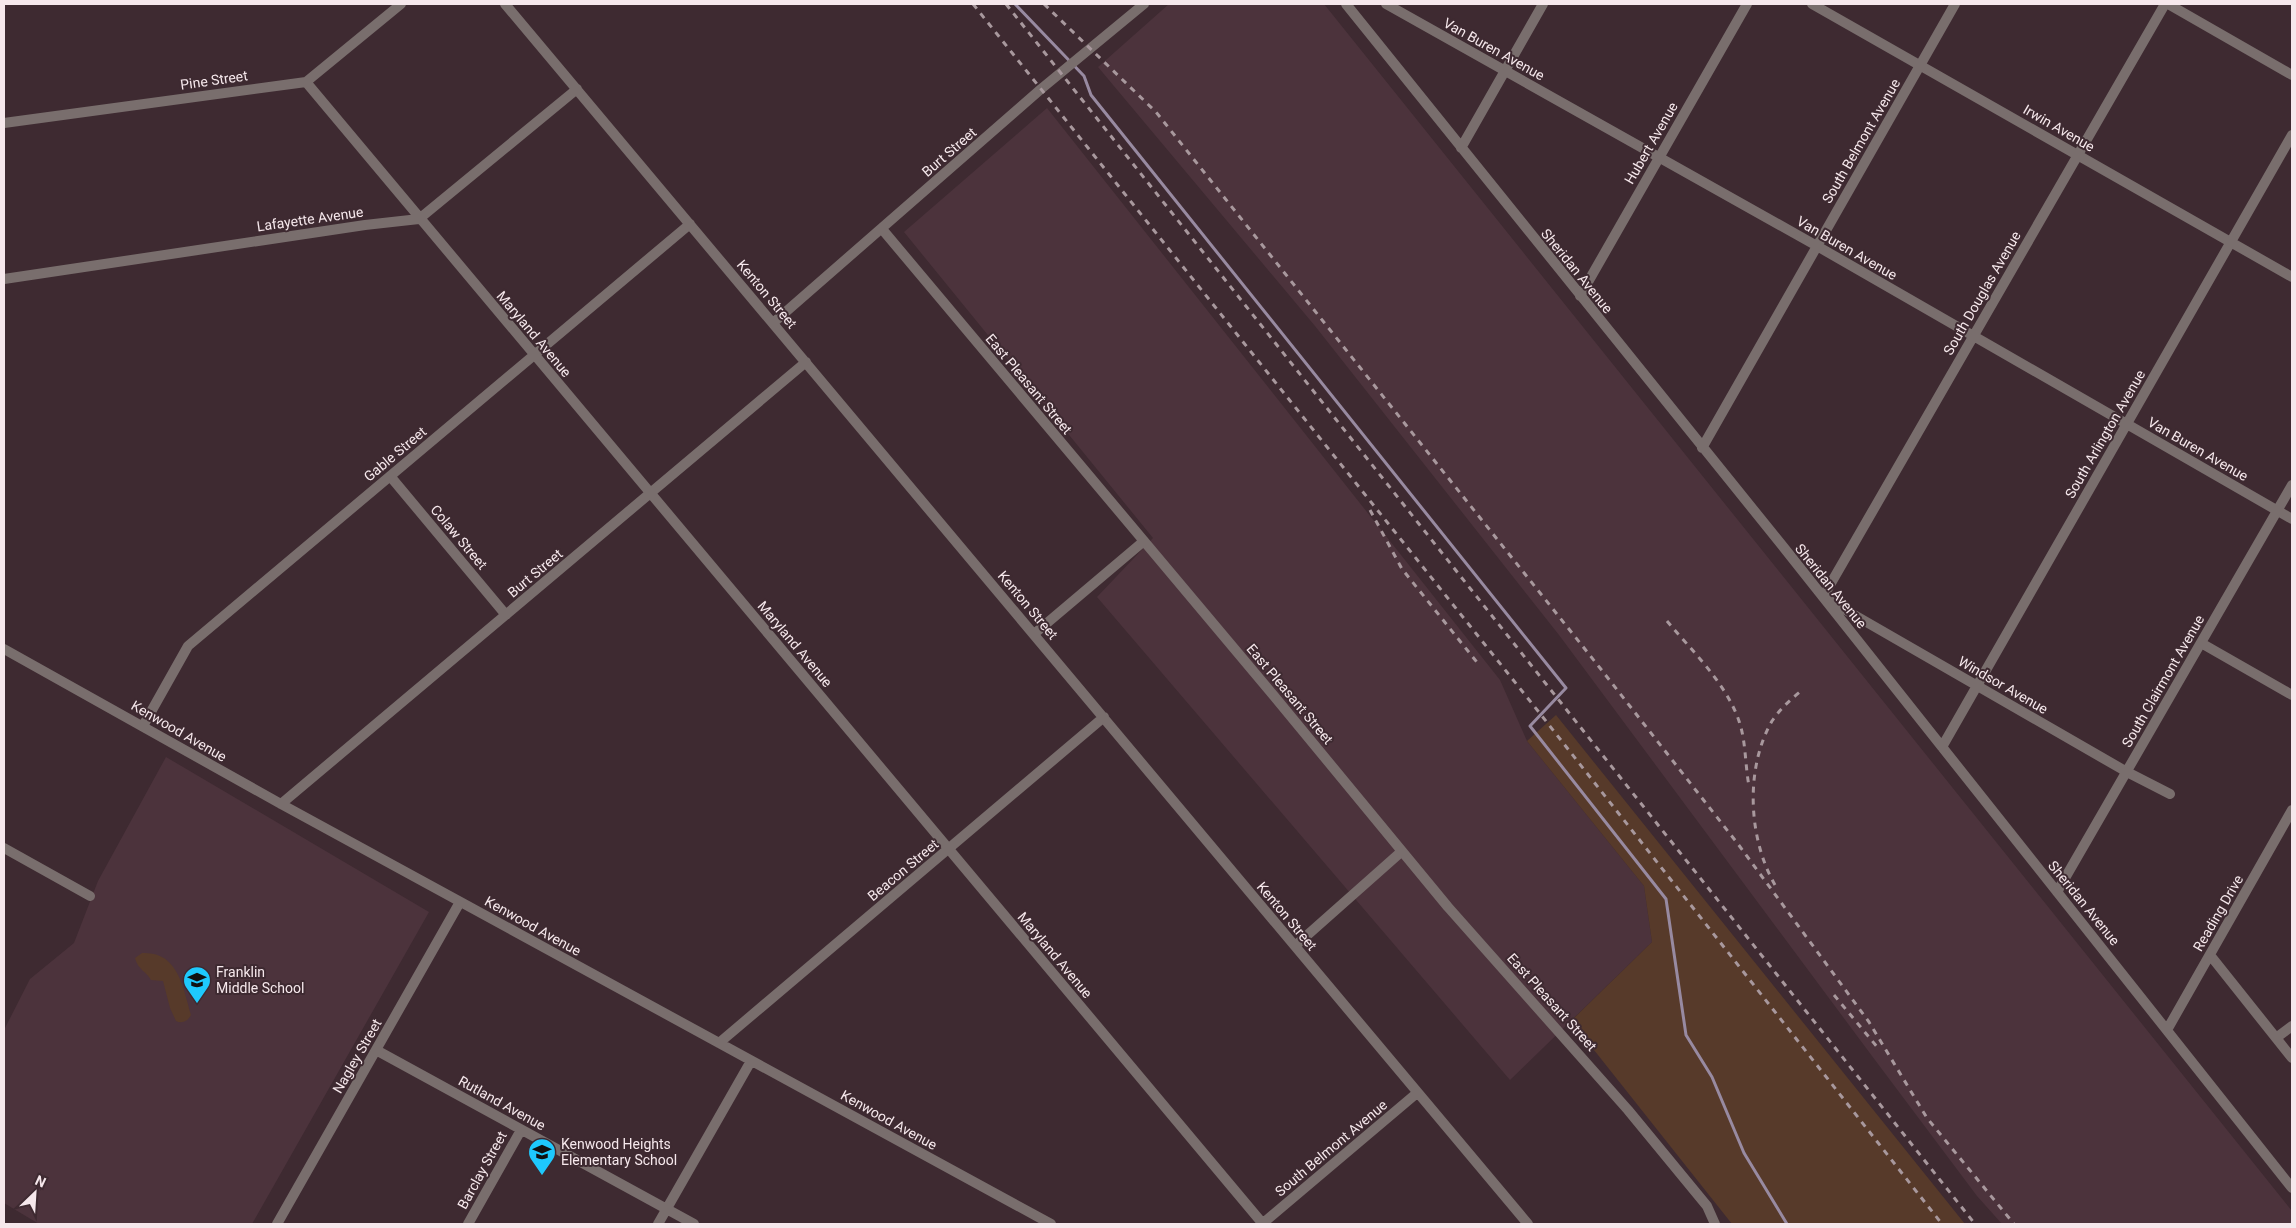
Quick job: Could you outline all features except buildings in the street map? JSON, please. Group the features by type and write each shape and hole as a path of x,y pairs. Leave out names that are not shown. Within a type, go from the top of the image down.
{"street":[{"path":"306,82 401,4"},
{"name":"Kenton Street","path":"505,4 1528,1224"},
{"name":"Burt Street","path":"773,323 1067,68 1144,4"},
{"name":"Van Buren Avenue","path":"1386,4 1817,246 2292,519"},
{"path":"1461,148 1544,4"},
{"name":"Hubert Avenue","path":"1580,296 1747,4"},
{"name":"Irwin Avenue","path":"1812,4 2292,277"},
{"name":"South Belmont Avenue","path":"1702,448 1955,4"},
{"path":"2166,4 2292,75"},
{"name":"South Douglas Avenue","path":"1823,597 2166,4"},
{"name":"Sheridan Avenue","path":"1349,5 1461,148 1823,597 2292,1188"},
{"name":"Pine Street","path":"4,123 306,82"},
{"name":"Maryland Avenue","path":"306,82 1262,1224"},
{"path":"420,219 577,89"},
{"name":"South Arlington Avenue","path":"1942,747 2292,136"},
{"name":"Lafayette Avenue","path":"4,279 365,225 420,219"},
{"name":"Gable Street","path":"143,726 188,646 690,224"},
{"name":"East Pleasant Street","path":"882,228 1274,696 1401,852 1681,1173 1707,1206 1715,1224"},
{"name":"Burt Street","path":"281,804 806,362"},
{"name":"Colaw Street","path":"390,476 506,615"},
{"name":"South Clairmont Avenue","path":"2058,892 2292,484"},
{"path":"1034,634 1144,542"},
{"name":"Windsor Avenue","path":"1823,597 2127,772 2170,794"},
{"path":"2201,643 2292,695"},
{"name":"Kenwood Avenue","path":"4,649 281,804 719,1043 1040,1222 1051,1224"},
{"name":"Beacon Street","path":"719,1043 1104,717"},
{"name":"Reading Drive","path":"2167,1030 2292,810"},
{"path":"4,848 90,896"},
{"path":"1295,946 1401,852"},
{"name":"Nagley Street","path":"277,1224 460,902"},
{"path":"2210,954 2292,1058"},
{"path":"2276,1038 2292,1026"},
{"name":"Rutland Avenue","path":"376,1050 694,1224"},
{"path":"658,1224 751,1061"},
{"name":"South Belmont Avenue","path":"1262,1224 1418,1093"},
{"name":"Barclay Street","path":"468,1224 521,1130"}],"shaded area":[{"path":"1169,4 1324,4 2292,1211 2292,1224 2002,1224 1977,1196 1559,635 1315,326 1098,67"},
{"path":"1047,108 1500,680 1527,741 1644,886 1652,942 1510,1080 1097,597 1153,538 904,232"},
{"path":"1556,715 1965,1224 1732,1224 1571,1021 1652,942 1644,886 1527,741"},
{"name":"Franklin Middle School","path":"166,757 429,912 252,1224 39,1224 4,1203 4,1030 30,979 74,943 98,881"},
{"path":"142,953 154,954 164,958 171,964 185,993 191,1015 187,1020 183,1022 176,1021 170,1008 163,981 151,980 138,965 135,958"}],"waterway":[{"path":"1015,4 1084,76 1091,95 1566,688 1530,726 1666,899 1686,1035 1712,1077 1744,1153 1787,1224"}],"railway":[{"path":"973,4 1538,711 1942,1224"},
{"path":"1006,4 1975,1224"},
{"path":"1044,4 1156,112 1600,668 1738,844 1869,1022 1927,1118 2014,1224"},
{"path":"1370,510 1402,569 1480,666"},
{"path":"1667,621 1708,668 1733,707 1743,737 1749,786"},
{"path":"1775,885 1759,846 1753,803 1754,781 1757,760 1763,740 1772,721 1785,705 1801,691"},
{"path":"1834,995 1878,1048"}],"place":[{"name":"Franklin Middle School","path":"197,1004"},
{"name":"Kenwood Heights Elementary School","path":"542,1176"}]}
